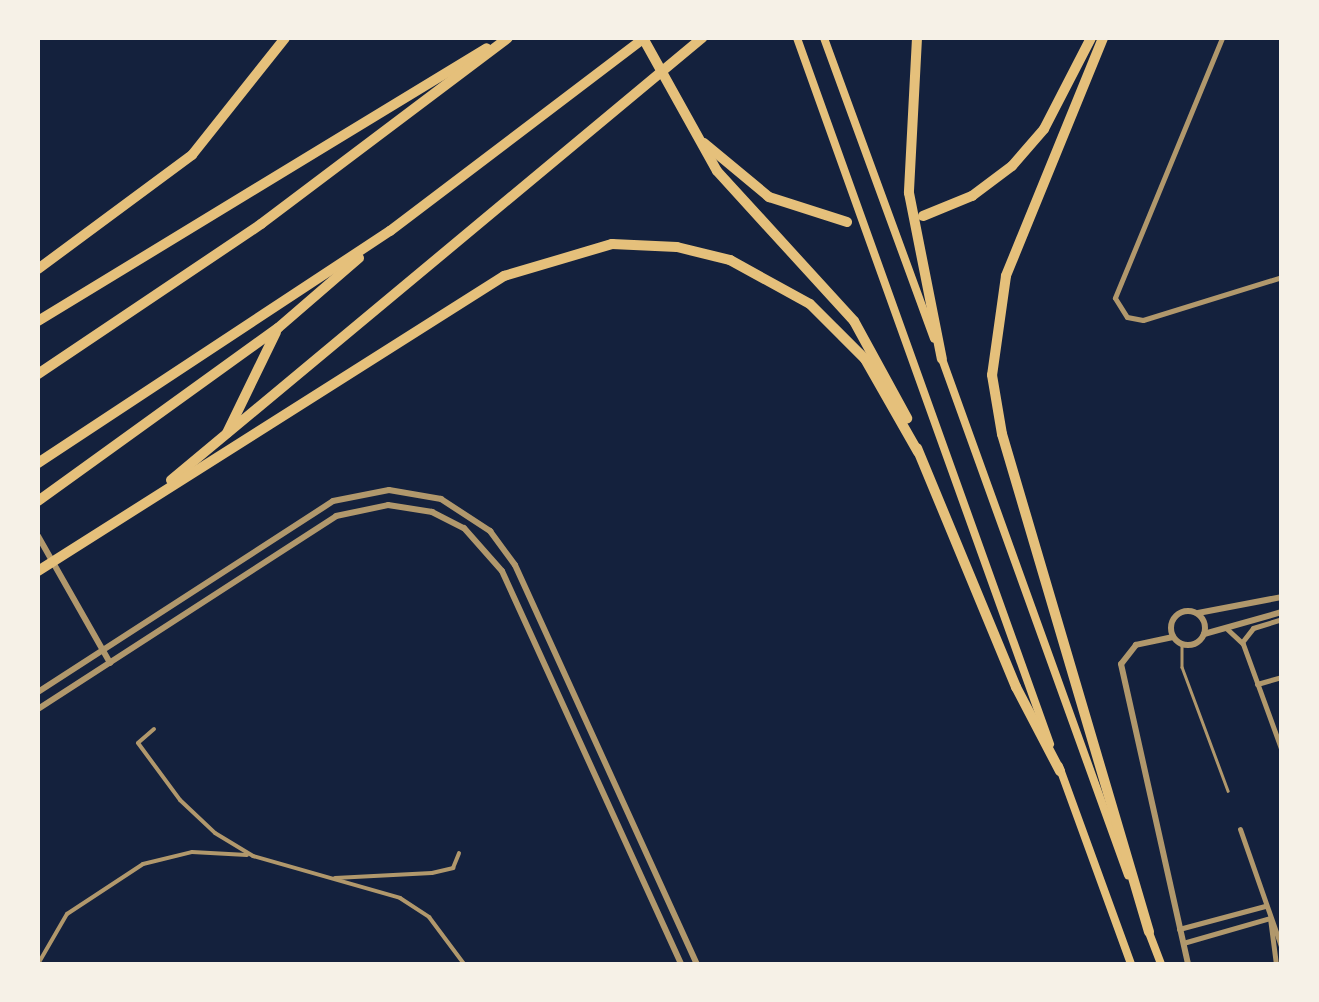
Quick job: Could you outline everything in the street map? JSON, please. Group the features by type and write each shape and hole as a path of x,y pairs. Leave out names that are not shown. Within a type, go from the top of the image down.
{"highway":[{"path":"38,270 192,155 224,122 285,38"},
{"path":"38,321 507,38"},
{"path":"38,374 261,224 507,38"},
{"path":"38,464 390,230 643,38 683,117 717,171 854,321 892,385 1016,688 1060,771"},
{"path":"122,517 224,439 702,38"},
{"path":"917,38 909,193 942,358"},
{"path":"923,216 972,196 1030,146 1091,38"},
{"path":"1104,38 1006,276 992,375 1002,434 1149,932"},
{"path":"693,132 769,197 847,222"},
{"path":"38,502 278,328 390,230"},
{"path":"38,570 504,276 612,244 720,257 810,304 865,359 918,452"},
{"path":"224,439 278,328"}],"main road":[{"path":"797,38 1131,964"},
{"path":"824,38 1161,964"}],"street":[{"path":"1222,38 1115,298 1121,312 1142,320 1282,276"},
{"path":"38,692 333,502 390,490 457,507 490,531 514,565 698,964"},
{"path":"38,709 336,516 403,505 448,518 479,541 502,571 681,964"},
{"path":"38,536 110,663"},
{"path":"1173,637 1176,615 1282,596"},
{"path":"1198,614 1204,634"},
{"path":"1173,637 1182,644 1194,644 1204,634 1282,615"},
{"path":"1242,644 1254,628 1282,615"},
{"path":"1225,628 1242,644 1282,750"},
{"path":"1173,637 1136,645 1122,664 1188,964"},
{"path":"1256,684 1282,677"},
{"path":"154,728 138,743 151,764 214,833 253,856"},
{"path":"1240,829 1282,949"},
{"path":"38,964 67,914 143,864 192,852 253,856 400,898 429,917 464,964"},
{"path":"327,878 432,874 452,868 460,853"},
{"path":"1178,929 1265,906"},
{"path":"1181,944 1270,918"},
{"path":"1270,918 1276,964"}],"lane":[{"path":"1182,644 1182,667 1228,791"}]}
